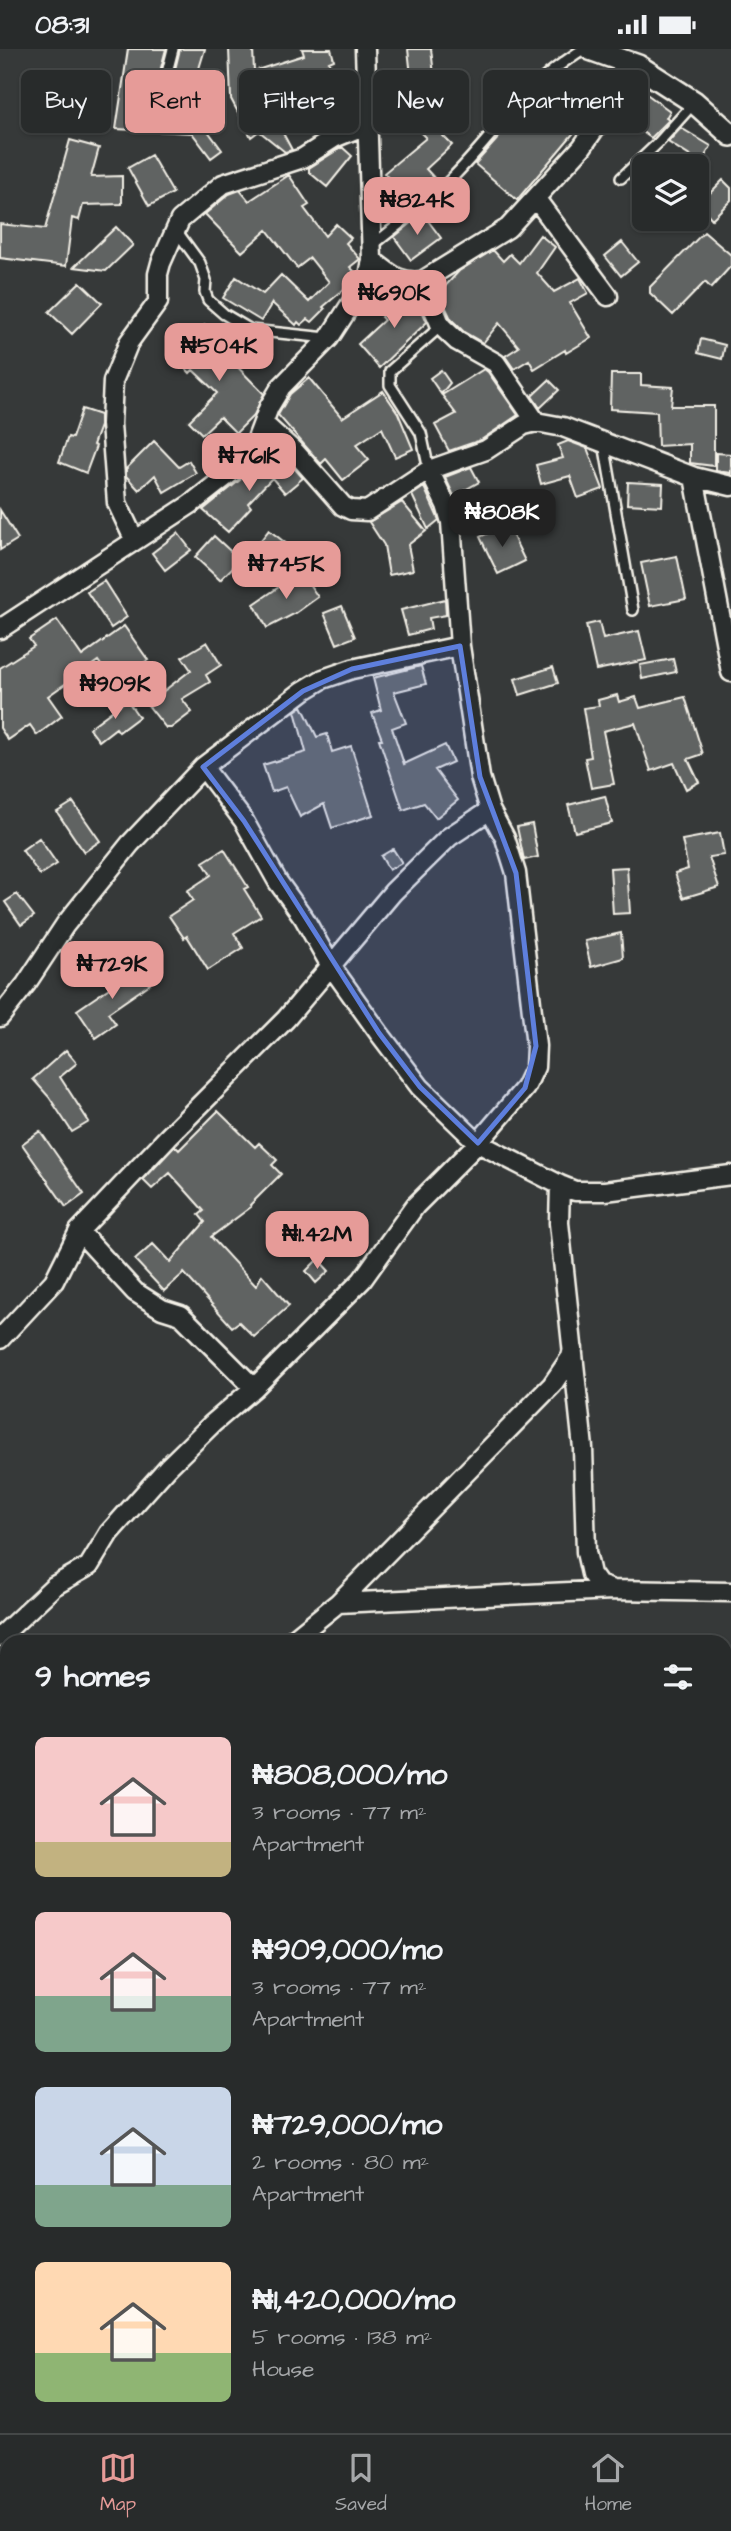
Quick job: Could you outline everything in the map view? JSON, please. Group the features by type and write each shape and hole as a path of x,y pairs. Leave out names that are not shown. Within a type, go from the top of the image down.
{"street":[{"path":"0,629 191,504 233,471 255,444 269,407 281,387 329,338 369,276 372,253 365,49"},
{"path":"590,49 638,66 694,102 731,135"},
{"path":"372,253 400,281 422,281 508,228 582,147 638,66"},
{"path":"134,539 117,503 114,484 111,424 113,381 128,342 158,302 158,274 180,220 223,184 303,158 334,138 368,124"},
{"path":"536,199 608,296"},
{"path":"422,281 441,326 457,341 496,363 536,422"},
{"path":"264,424 296,453 343,506 351,510 367,511 429,470 486,450 524,425 536,422 563,427 694,477 731,487"},
{"path":"2,1635 54,1586 89,1566 108,1533 159,1476 212,1424 254,1388 362,1280 415,1206 478,1143 525,1088 535,1067 536,1046 516,873 505,838 490,810 480,777 460,646 451,522 429,470"},
{"path":"694,477 731,672"},
{"path":"0,1017 26,984 65,925 130,844 203,767 303,691 324,679 352,669 460,646"},
{"path":"203,767 244,821 331,966 420,1087 478,1143 575,1191 605,1191 731,1175"},
{"path":"0,1339 54,1281 79,1231 286,1019 393,893 449,837 490,810"},
{"path":"560,1185 559,1223 583,1448 586,1552 591,1574 599,1585 613,1590"},
{"path":"79,1231 135,1292 162,1310 181,1315 254,1388"},
{"path":"298,1635 338,1603 552,1385 571,1357 573,1346"},
{"path":"338,1603 613,1590 731,1592"}],"lane":[{"path":"168,70 173,49"},
{"path":"372,253 404,219 423,207 455,176 545,77 583,49"},
{"path":"621,178 658,143 694,102"},
{"path":"175,229 200,263 206,280 205,292 208,300 224,314 251,330 329,338"},
{"path":"429,470 421,433 390,385 389,377 390,371 441,326"},
{"path":"604,443 633,610"}],"highlighted area":[{"path":"460,646 480,777 516,873 536,1046 525,1088 478,1143 420,1087 379,1033 244,821 203,767 303,691 352,669"}],"building":[{"path":"128,49 166,49 160,70 125,70 125,129 116,129"},
{"path":"180,49 205,49 199,70 175,70"},
{"path":"229,49 253,49 254,70 239,70 239,114 231,99"},
{"path":"302,49 331,49 334,60 329,62 333,70 257,70 304,55"},
{"path":"408,49 431,49 433,70 410,70"},
{"path":"648,95 670,111 666,118 669,120 651,138 644,133 648,133"},
{"path":"681,128 711,146 706,154 687,154 668,142"},
{"path":"192,133 209,133 222,150 211,158"},
{"path":"261,133 283,133 292,150 285,152"},
{"path":"421,133 441,133 452,145 426,169 438,182 412,205 384,173 426,138"},
{"path":"503,133 574,133 517,200 475,164"},
{"path":"70,140 99,148 91,177 122,176 122,204 83,205 79,220 72,218 66,266 0,258 0,224 45,229"},
{"path":"342,147 352,156 327,187 309,172 309,168"},
{"path":"151,155 173,193 149,206 128,168"},
{"path":"289,175 309,205 304,208 325,236 336,224 351,238 346,243 360,259 350,267 357,274 349,285 323,307 325,309 312,322 308,319 301,325 298,322 296,325 272,303 261,321 223,298 236,277 263,294 281,275 309,302 329,282 310,258 297,268 267,230 242,252 205,214 229,194 240,190 249,201"},
{"path":"723,180 731,188 731,200 712,219 709,216 709,194"},
{"path":"423,214 441,238 411,260 394,237"},
{"path":"116,227 133,245 106,271 74,267"},
{"path":"704,232 731,255 731,266 711,288 705,282 673,315 650,293 650,287"},
{"path":"540,235 555,247 537,273 554,292 580,278 588,293 570,303 591,338 534,369 529,360 514,369 505,356 519,347 499,323 483,343 464,332 451,319 439,293 459,271 493,250 503,261 510,254 519,263"},
{"path":"622,242 638,262 621,276 605,256"},
{"path":"80,282 102,303 72,334 49,312"},
{"path":"404,292 420,306 427,322 379,368 358,344 384,320 381,317"},
{"path":"205,325 222,343 218,347 264,394 254,415 236,433 220,417 202,434 189,421 217,393 193,370 190,373 173,355"},
{"path":"701,339 725,345 722,359 698,353"},
{"path":"484,369 518,415 481,440 449,451 435,425 456,414 442,395"},
{"path":"441,370 450,383 441,394 430,378"},
{"path":"611,374 641,374 641,385 673,387 671,406 714,406 714,466 690,463 690,444 658,446 657,412 610,409"},
{"path":"309,378 342,418 383,391 398,413 413,449 395,457 382,428 356,445 369,460 343,480 326,459 321,464 278,415 290,394"},
{"path":"549,380 559,390 540,408 532,396"},
{"path":"82,409 100,415 100,426 93,445 96,446 86,473 59,462 68,437 72,438"},
{"path":"154,441 179,467 189,461 196,473 164,492 155,475 139,490 126,476 126,469"},
{"path":"568,441 587,448 603,489 578,498 570,476 541,484 536,465 563,458 558,445"},
{"path":"716,453 731,454 731,473 716,471"},
{"path":"287,460 303,478 285,493 272,478 248,503 251,507 228,532 203,510 240,480 256,461 269,474"},
{"path":"471,467 479,482 454,496 445,477"},
{"path":"628,482 663,484 662,506 627,504"},
{"path":"424,487 439,520 428,529 412,495"},
{"path":"402,502 426,531 408,545 413,570 389,575 384,545 369,522"},
{"path":"0,510 18,539 0,550"},
{"path":"507,524 525,561 498,574 480,537"},
{"path":"269,530 288,545 272,565 253,550"},
{"path":"178,533 191,550 165,570 152,553"},
{"path":"214,536 240,560 220,580 195,557"},
{"path":"677,556 686,599 650,606 641,563"},
{"path":"301,572 318,597 296,613 267,628 254,604"},
{"path":"104,581 127,617 111,628 87,592"},
{"path":"445,599 446,615 429,618 431,629 408,635 401,610"},
{"path":"342,606 355,637 337,644 324,613"},
{"path":"57,620 82,656 124,626 148,660 114,683 98,661 48,696 62,716 37,735 30,725 8,740 0,728 0,668 34,646 29,639"},
{"path":"599,622 603,639 639,631 646,660 596,670 586,625"},
{"path":"207,642 221,665 206,675 210,682 182,699 192,712 171,728 166,728 147,704 191,670 182,657"},
{"path":"673,659 676,672 642,679 640,665"},
{"path":"421,666 426,684 394,692 406,723 392,728 404,764 445,745 453,762 435,770 458,800 436,818 424,803 403,810 372,713 381,710 373,678"},
{"path":"553,667 558,683 520,695 515,679"},
{"path":"617,695 619,702 636,697 640,708 685,697 703,754 688,759 699,782 686,789 674,763 651,771 635,723 603,731 614,784 591,788 585,758 591,757 583,708 599,706 598,700"},
{"path":"127,700 139,717 119,732 116,728 99,741 89,728"},
{"path":"302,706 317,737 327,734 332,752 351,746 373,815 332,828 324,804 300,817 286,787 272,792 263,765 306,752 295,711"},
{"path":"605,796 612,823 575,832 568,805"},
{"path":"73,802 100,841 84,852 57,812"},
{"path":"532,824 538,857 524,860 517,827"},
{"path":"720,833 724,855 709,857 719,887 683,898 675,873 688,869 682,840"},
{"path":"39,838 57,864 40,875 22,850"},
{"path":"224,849 248,887 244,889 261,916 234,933 243,948 208,970 187,936 184,938 169,916 193,900 187,891 211,875 203,862"},
{"path":"393,849 402,863 389,870 381,856"},
{"path":"627,867 630,913 613,914 610,868"},
{"path":"17,894 34,916 21,925 5,902"},
{"path":"621,933 623,958 591,967 585,941"},
{"path":"137,964 150,984 108,1013 116,1024 96,1038 77,1010 118,982 116,979"},
{"path":"66,1050 77,1063 60,1077 89,1122 72,1132 49,1097 33,1079"},
{"path":"218,1111 255,1147 259,1143 277,1160 272,1165 281,1174 251,1207 211,1237 256,1286 262,1275 289,1306 254,1337 239,1322 232,1327 184,1273 164,1291 135,1260 153,1244 170,1262 205,1222 199,1215 204,1211 170,1173 152,1189 143,1180 175,1146 179,1150"},
{"path":"40,1131 84,1194 66,1207 22,1144"},
{"path":"318,1259 329,1271 316,1283 306,1271"}]}
